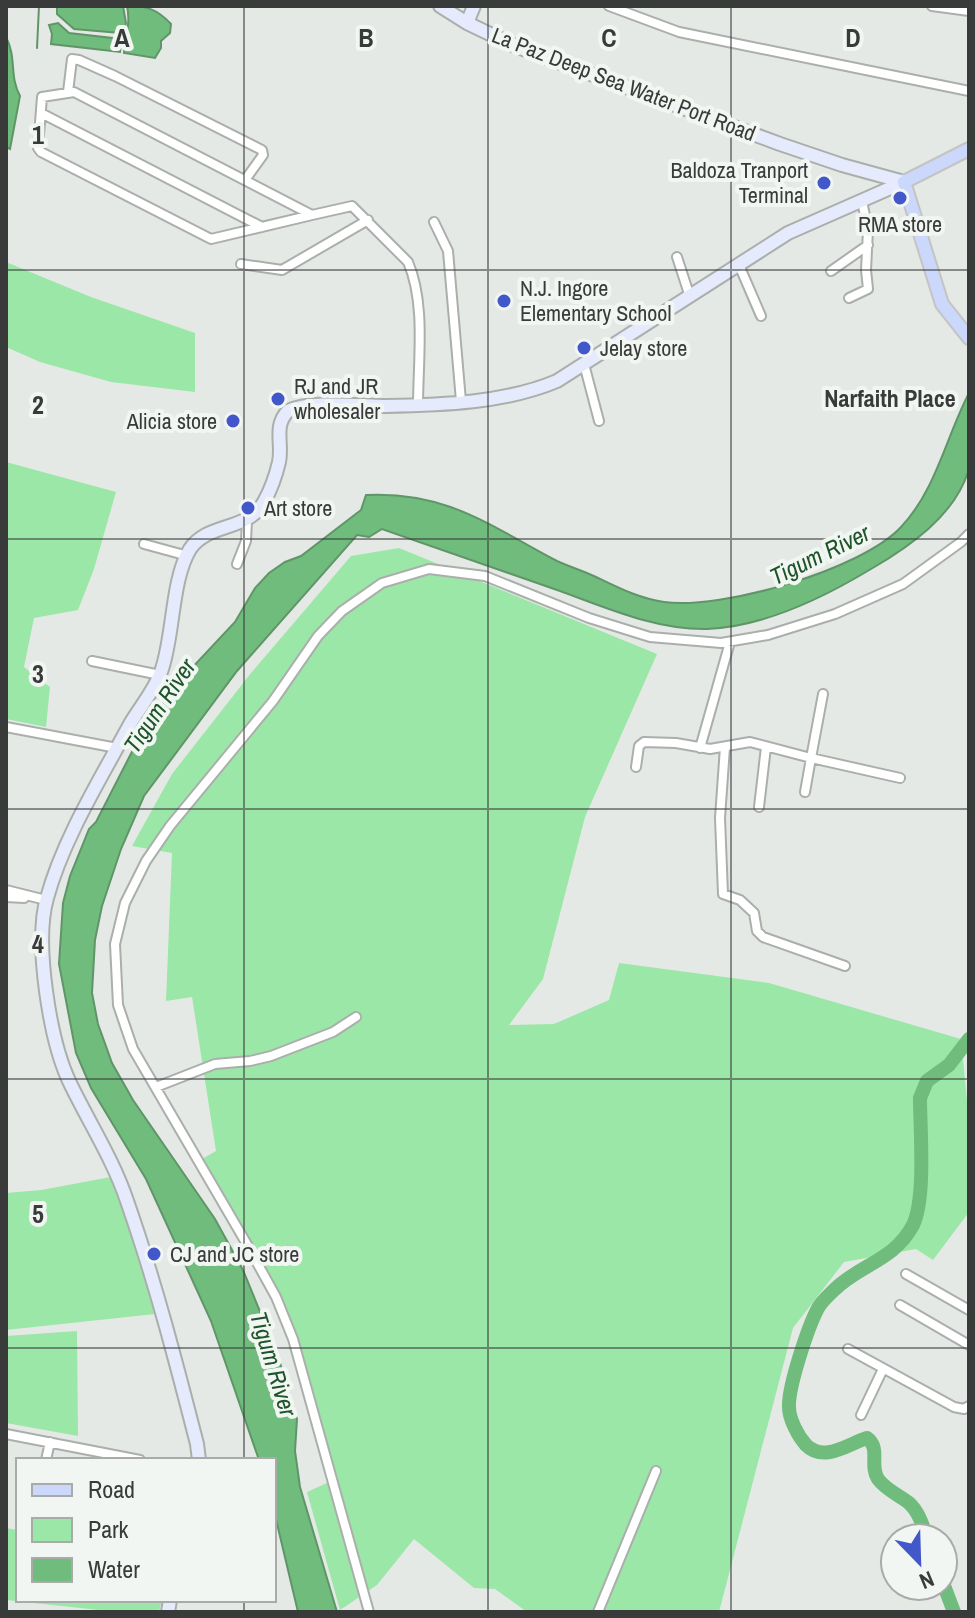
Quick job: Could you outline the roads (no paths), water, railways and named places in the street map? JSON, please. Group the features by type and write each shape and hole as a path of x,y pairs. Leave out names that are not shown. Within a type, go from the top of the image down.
{"main road":[{"path":"969,149 904,182 942,304 969,338"}],"street":[{"name":"La Paz Deep Sea Water Port Road","path":"440,6 515,46 780,144 904,182"},
{"path":"467,23 474,6"},
{"path":"609,6 679,32 969,91"},
{"path":"932,6 969,11"},
{"path":"68,92 72,59 115,76 262,150 263,155 245,180"},
{"path":"312,215 74,92 42,97 38,148 41,152 211,239 352,206 408,262 413,273 417,314 418,406"},
{"path":"41,113 262,227"},
{"path":"875,195 876,174"},
{"path":"199,1458 151,1271 126,1196 68,1079 59,1053 44,966 40,899 117,748 160,675 188,556 200,539 247,521 266,500 279,461 279,425 288,411 315,406 418,406 541,388 801,226 904,182"},
{"path":"849,298 868,289 868,230 862,201"},
{"path":"241,264 282,270 368,220"},
{"path":"434,222 448,251 461,401"},
{"path":"831,271 868,245"},
{"path":"677,257 690,297"},
{"path":"739,265 761,316"},
{"path":"584,364 599,421"},
{"path":"237,564 246,541 247,521"},
{"path":"369,1612 293,1339 276,1297 133,1049 118,1005 115,944 125,903 146,861 170,826 273,701 318,636 342,611 382,583 429,569 485,576 589,618 650,637 721,643 768,635 835,614 903,584 969,534"},
{"path":"144,544 188,556"},
{"path":"700,748 730,642"},
{"path":"92,661 160,675"},
{"path":"805,792 823,694"},
{"path":"6,727 117,748"},
{"path":"636,767 639,746 644,742 676,743 700,748 750,742 900,778"},
{"path":"725,747 720,818 723,894 740,900 754,913 757,931 763,937 845,966"},
{"path":"759,807 766,747"},
{"path":"6,890 40,899"},
{"path":"6,897 40,899"},
{"path":"156,1087 215,1064 271,1056 333,1032 356,1017"},
{"path":"906,1274 969,1310"},
{"path":"900,1305 969,1345"},
{"path":"848,1349 954,1407 964,1409 969,1406"},
{"path":"861,1415 883,1369"},
{"path":"6,1445 7,1434 119,1458"},
{"path":"46,1458 50,1442"},
{"path":"83,1458 85,1449"},
{"path":"598,1612 626,1551 656,1471"}],"water":[{"path":"57,6 123,6 124,31 74,29 57,14"},
{"path":"127,6 151,9 171,24 170,33 161,41 155,58 124,53"},
{"path":"58,23 69,33 121,39 120,52 51,44 49,25"},
{"path":"6,37 20,96 10,149 6,147"},
{"name":"Tigum River","path":"969,393 971,445 968,472 952,503 941,516 900,551 853,580 792,609 750,623 707,629 650,622 382,529 369,537 357,535 237,671 144,796 121,849 102,906 95,940 92,993 98,1024 112,1063 133,1100 215,1219 243,1270 277,1353 297,1419 295,1451 300,1487 337,1612 298,1612 276,1519 276,1458 258,1458 211,1321 146,1179 91,1088 76,1053 59,964 63,903 70,876 89,829 96,822 139,738 176,685 235,622 255,588 269,573 301,556 361,510 366,495 421,499 467,513 557,561 646,598 689,603 719,600 789,584 855,558 882,543 901,527 923,497"}],"waterway":[{"path":"37,48 39,6"},
{"path":"921,1522 905,1500 878,1479 873,1447 867,1438 828,1452 813,1450 794,1427 789,1412 790,1398 804,1342 820,1305 844,1281 887,1255 913,1225 921,1181 920,1098 927,1081 949,1065 969,1039"},
{"path":"950,1602 954,1612"}],"place":[{"name":"Baldoza Tranport Terminal","path":"824,183"},
{"name":"RMA store","path":"900,198"},
{"name":"N.J. Ingore Elementary School","path":"504,301"},
{"name":"Jelay store","path":"584,348"},
{"name":"RJ and JR wholesaler","path":"278,399"},
{"name":"Alicia store","path":"233,421"},
{"name":"Art store","path":"248,508"},
{"name":"CJ and JC store","path":"154,1254"}],"district":[{"name":"Narfaith Place","path":"890,399"}]}
